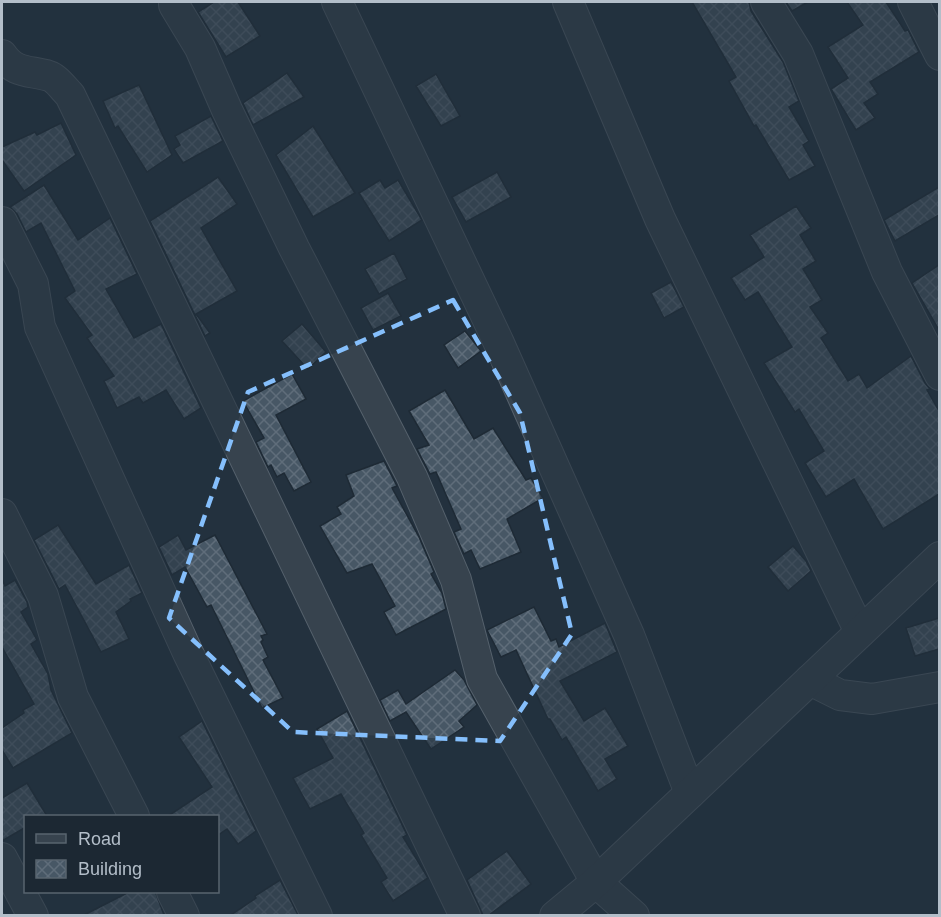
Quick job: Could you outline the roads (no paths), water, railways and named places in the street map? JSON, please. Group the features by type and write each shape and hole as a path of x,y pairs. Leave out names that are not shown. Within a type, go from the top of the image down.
{"street":[{"path":"174,2 200,48 227,110 294,248 412,477 456,580 482,679 596,882 634,915"},
{"path":"337,2 498,341 629,635 690,793"},
{"path":"568,2 660,219 860,632"},
{"path":"766,2 798,54 887,272 939,375"},
{"path":"913,2 939,55"},
{"path":"2,55 7,63 26,73 51,76 70,96 465,915"},
{"path":"2,222 33,284 40,327 183,642 317,915"},
{"path":"2,514 43,596 72,697 133,815"},
{"path":"555,915 596,882 939,557"},
{"path":"810,680 840,695 872,699 939,687"},
{"path":"2,858 33,915"},
{"path":"173,893 184,915"}]}
